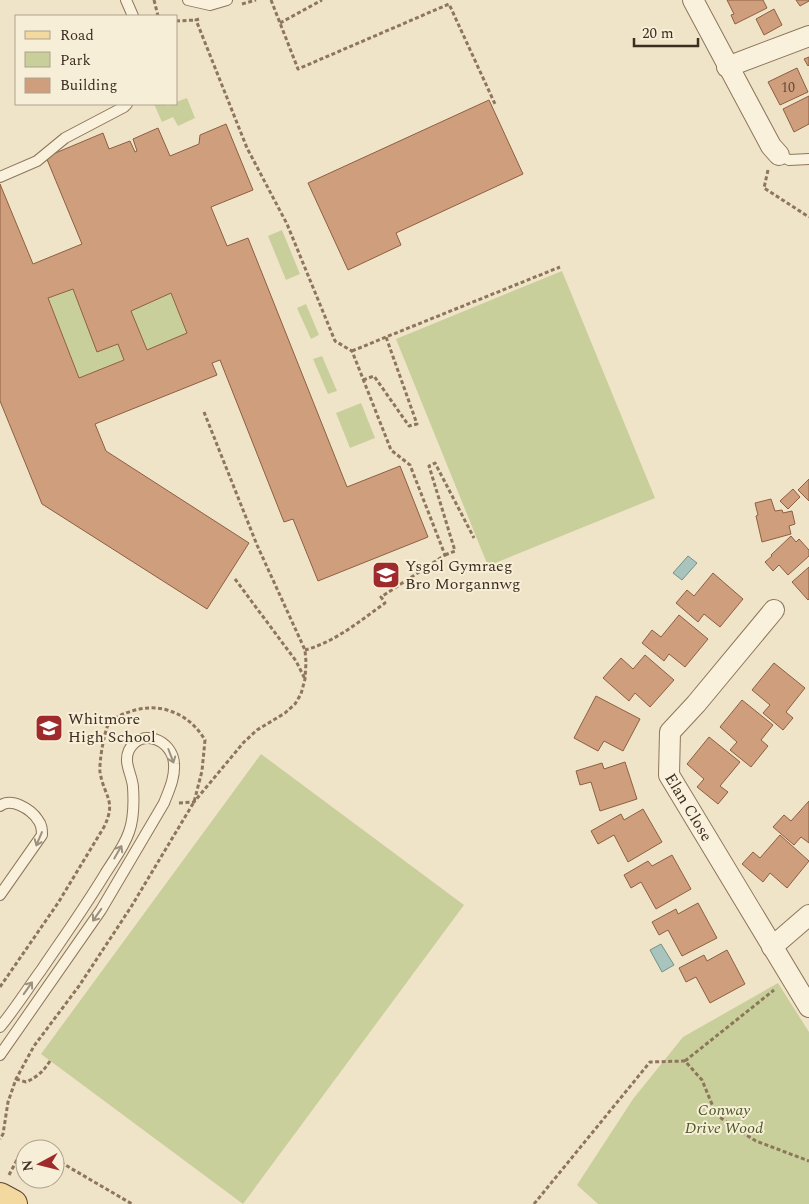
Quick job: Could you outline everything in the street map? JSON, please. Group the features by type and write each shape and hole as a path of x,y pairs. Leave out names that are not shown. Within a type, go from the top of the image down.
{"street":[{"path":"692,0 771,146 779,155"},
{"path":"727,67 809,36"},
{"name":"Elan Close","path":"774,610 696,704 670,732 669,776 809,1007"},
{"path":"772,947 809,915"}],"lane":[{"path":"126,0 133,15"},
{"path":"188,0 210,5 227,0"},
{"path":"0,177 37,161 65,138 126,105"},
{"path":"779,155 789,160 809,159"},
{"path":"0,1028 88,902 129,833 133,819 133,785 126,758 130,749 144,738 164,742 171,752 174,762 174,774 164,803 101,910 0,1055"},
{"path":"0,806 10,802 19,804 37,818 42,826 42,836 0,895"}],"path":[{"path":"154,0 158,15"},
{"path":"272,0 298,69 449,4 494,104"},
{"path":"280,23 322,0"},
{"path":"178,21 196,20 217,12 214,4"},
{"path":"196,20 247,148 287,224 335,341 352,351 391,450 410,465 444,555"},
{"path":"779,155 768,166 764,188 809,216"},
{"path":"352,351 560,267"},
{"path":"363,380 374,376 408,426 416,424 386,337"},
{"path":"204,412 257,545 305,650 305,679 301,694 295,704 285,713 257,730 244,742"},
{"path":"305,650 339,634 385,603 381,597 444,555 454,551 429,466 435,463 474,538"},
{"path":"235,579 296,661 305,679"},
{"path":"534,1204 650,1062 685,1061 761,1002 790,976"},
{"path":"16,1078 26,1082 37,1077 43,1072 50,1061"},
{"path":"685,1061 702,1080 716,1114 730,1126 756,1141 809,1161"},
{"path":"65,1165 132,1204"},
{"path":"6,1194 15,1168"}],"green space":[{"path":"187,98 195,118 178,126 173,117 162,122 154,105 178,105 178,101"},
{"path":"282,230 300,274 286,280 268,236"},
{"path":"562,271 655,498 488,566 396,339"},
{"path":"73,289 97,351 118,344 124,360 79,378 48,298"},
{"path":"171,293 187,333 147,350 131,311"},
{"path":"306,304 319,335 311,339 297,308"},
{"path":"322,356 337,391 328,394 313,359"},
{"path":"361,403 375,438 350,448 336,413"},
{"path":"261,754 464,905 243,1204 41,1054"},
{"name":"Conway Drive Wood","path":"778,983 809,1032 809,1204 598,1204 577,1185 633,1099 683,1037"}],"water":[{"path":"688,556 697,563 682,580 673,573"},
{"path":"661,944 674,965 662,972 650,950"}],"building":[{"path":"727,0 763,0 767,8 735,24 731,15 734,14"},
{"path":"796,0 809,0 809,1 800,6"},
{"path":"774,9 782,25 764,35 756,19"},
{"path":"809,57 809,65 808,66 804,59"},
{"path":"797,68 808,92 780,105 768,82"},
{"path":"809,96 809,124 794,132 783,109"},
{"path":"489,100 523,174 396,233 401,245 348,270 308,183"},
{"path":"226,124 253,190 211,207 227,246 248,238 347,487 400,466 428,537 318,581 293,519 284,522 220,360 212,363 217,375 95,424 106,451 249,543 207,609 42,504 0,401 0,184 33,264 82,244 46,157 103,133 109,149 130,141 135,152 137,151 133,139 158,128 170,156 199,144 200,135","holes":["73,289 97,352 118,344 124,360 79,378 48,298","171,293 187,333 147,350 131,311"]},
{"path":"809,479 809,501 798,490"},
{"path":"793,489 800,497 788,509 780,501"},
{"path":"771,499 775,511 782,510 783,513 792,511 795,524 789,526 791,534 762,542 755,503"},
{"path":"791,536 796,542 799,539 809,550 809,556 788,575 779,565 773,571 765,562"},
{"path":"809,567 809,599 808,600 792,582"},
{"path":"713,573 743,599 720,627 704,614 698,622 676,603 687,590 694,596"},
{"path":"679,615 708,639 685,667 669,654 664,661 642,643 652,630 661,637"},
{"path":"645,655 674,680 650,707 635,693 629,701 603,678 621,658 633,669"},
{"path":"774,663 805,688 786,712 793,718 783,730 763,713 770,705 752,690"},
{"path":"596,696 640,719 623,751 604,741 598,751 574,738"},
{"path":"742,700 773,725 761,740 768,746 751,767 730,750 737,742 720,727"},
{"path":"709,737 740,762 720,786 728,792 718,804 697,787 704,779 687,764"},
{"path":"625,762 637,799 600,811 591,782 580,785 576,771 602,763 604,769"},
{"path":"809,801 809,843 801,837 794,845 773,827 784,815 791,821"},
{"path":"643,809 662,842 628,862 614,835 598,844 591,831 621,814 624,820"},
{"path":"780,835 809,861 787,888 770,873 763,882 742,864 753,852 760,858"},
{"path":"672,855 691,889 656,909 641,882 631,888 624,875 648,861 652,866"},
{"path":"698,903 717,938 682,956 668,930 659,935 652,922 676,909 678,914"},
{"path":"727,950 745,984 710,1003 696,977 686,982 679,968 704,955 707,961"}],"place":[{"name":"Ysgol Gymraeg Bro Morgannwg","path":"386,575"},
{"name":"Whitmore High School","path":"49,728"}]}
